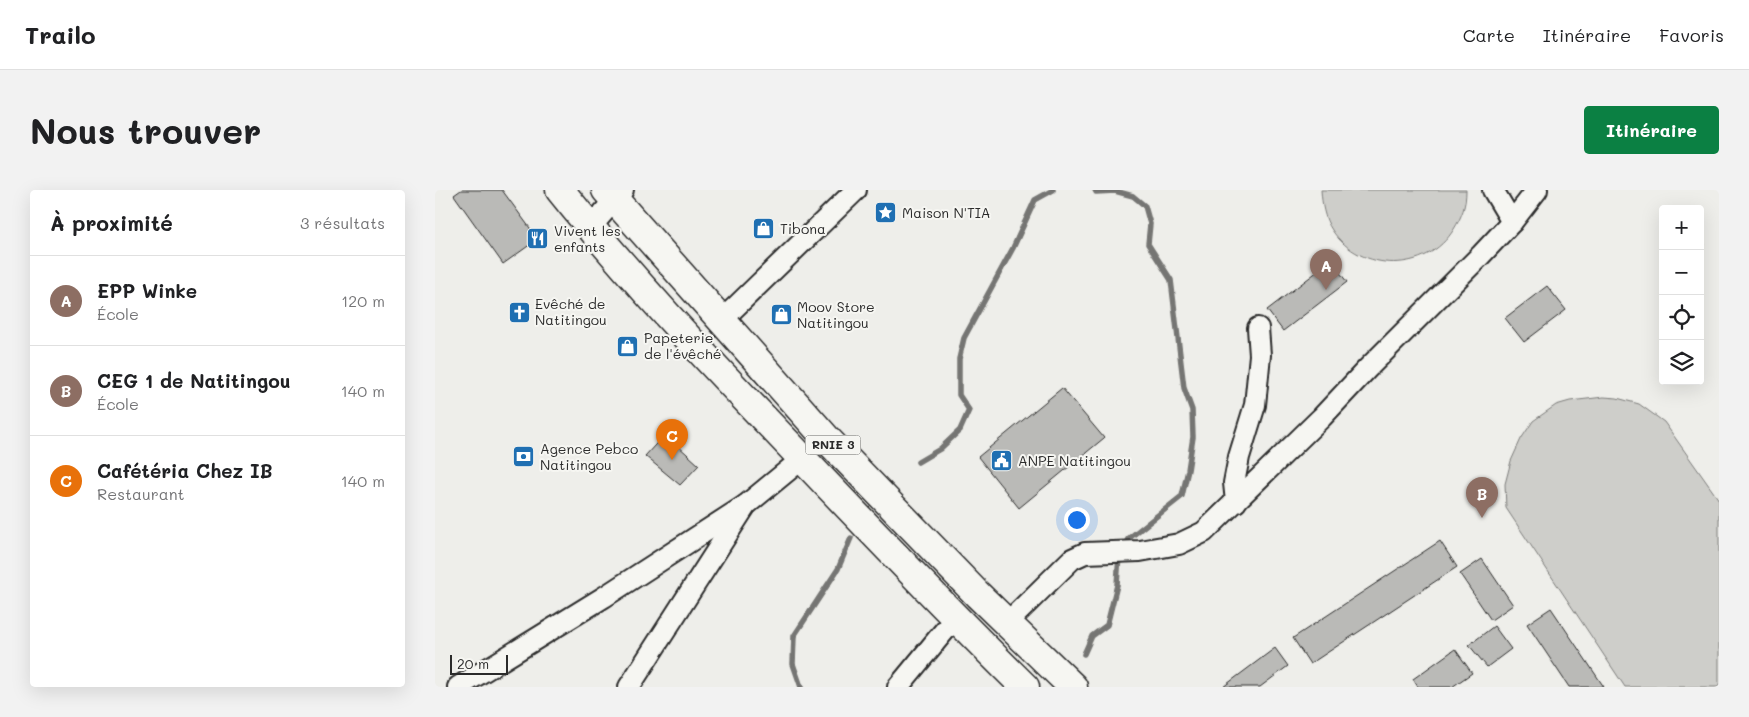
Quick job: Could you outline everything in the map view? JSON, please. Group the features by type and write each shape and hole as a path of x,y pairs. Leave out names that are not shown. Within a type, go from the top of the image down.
{"highway":[{"name":"RNIE 3","path":"560,190 590,228 697,348 955,618 1025,687"},
{"name":"RNIE 3","path":"614,193 827,439 1007,623 1073,687"}],"street":[{"path":"722,320 856,190"},
{"path":"1493,190 1512,222"},
{"path":"1007,623 1072,559 1085,554 1140,551 1179,544 1204,532 1322,417 1512,222 1537,190"},
{"path":"590,228 614,193"},
{"path":"1236,502 1234,483 1237,466 1255,405 1259,355 1258,328"},
{"path":"458,687 604,597 746,505 802,459"},
{"path":"629,687 746,505"},
{"path":"898,687 955,618"}],"shaded area":[{"path":"1321,190 1466,190 1461,215 1454,229 1442,244 1427,254 1411,260 1393,262 1376,260 1359,254 1344,244 1327,221"},
{"path":"1604,397 1617,398 1639,404 1664,422 1719,500 1719,687 1625,687 1506,508 1505,484 1511,461 1521,439 1533,421 1556,405 1570,401"}],"building":[{"path":"461,190 502,190 538,239 503,264 454,195"},
{"path":"1331,261 1347,282 1283,331 1267,310"},
{"path":"1547,286 1566,310 1524,342 1505,318"},
{"path":"1062,388 1104,438 1019,508 978,457"},
{"path":"665,434 699,465 680,485 645,456"},
{"path":"1440,541 1457,567 1310,664 1293,638"},
{"path":"1482,559 1513,605 1491,620 1460,574"},
{"path":"1551,608 1604,687 1569,687 1527,624"},
{"path":"1494,626 1511,649 1487,667 1469,645"},
{"path":"1275,648 1288,666 1260,687 1223,687"},
{"path":"1455,649 1472,673 1452,687 1418,687 1413,679"}],"waterway":[{"path":"918,462 940,449 960,430 969,410 959,395 959,359 964,338 1013,248 1035,200 1053,190"},
{"path":"1095,190 1096,192 1115,191 1133,196 1145,206 1150,224 1148,244 1171,280 1184,388 1192,410 1193,437 1182,496 1128,539 1124,547"},
{"path":"801,687 793,664 794,636 838,569 851,538"},
{"path":"1084,654 1092,636 1107,625 1117,585 1119,555"}],"place":[{"name":"Maison N'TIA","path":"886,213"},
{"name":"Tibona","path":"764,229"},
{"name":"Vivent les enfants","path":"538,239"},
{"name":"EPP Winke","path":"1326,290"},
{"name":"Evêché de Natitingou","path":"519,312"},
{"name":"Moov Store Natitingou","path":"781,315"},
{"name":"Papeterie de l'évêché","path":"628,346"},
{"name":"Agence Pebco Natitingou","path":"524,457"},
{"name":"Cafétéria Chez IB","path":"672,460"},
{"name":"ANPE Natitingou","path":"1002,461"},
{"name":"CEG 1 de Natitingou","path":"1482,518"}]}
